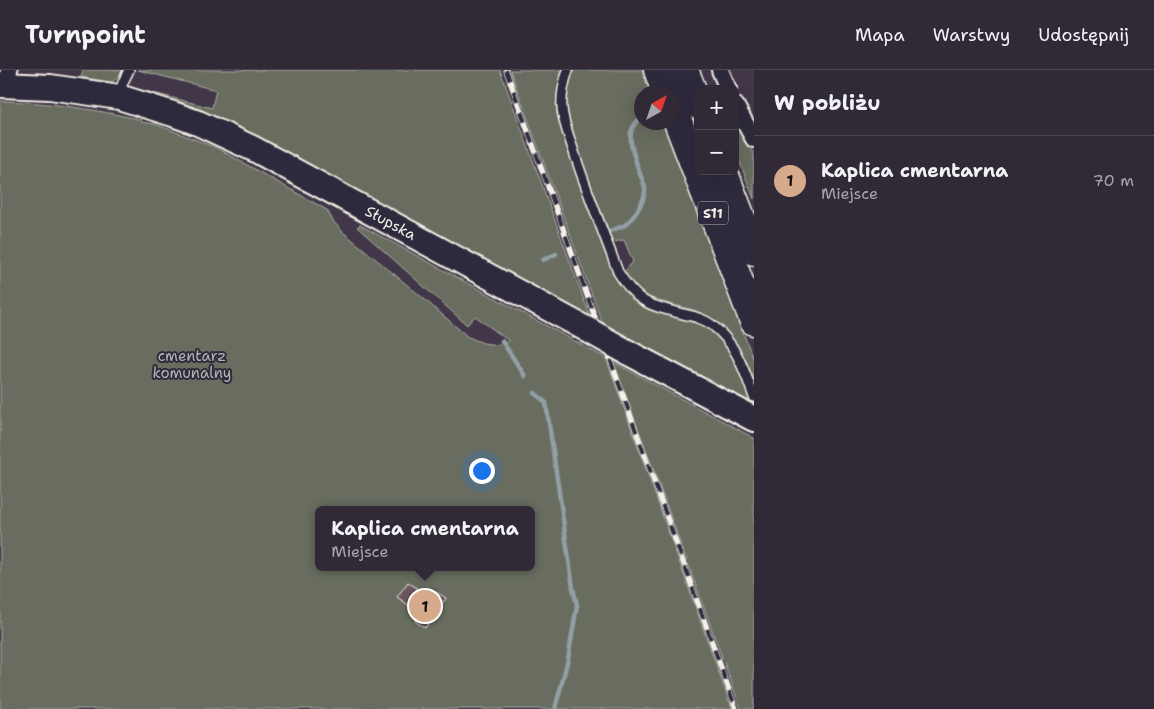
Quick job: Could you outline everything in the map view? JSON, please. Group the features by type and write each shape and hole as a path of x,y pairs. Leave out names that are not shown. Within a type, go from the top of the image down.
{"highway":[{"path":"658,70 663,85"},
{"path":"684,70 694,95"},
{"name":"S11","path":"679,124 754,321"},
{"name":"S11","path":"725,175 754,251"}],"main road":[{"name":"Słupska","path":"5,80 119,97 198,123 254,149 627,352 753,411"}],"street":[{"path":"720,70 726,85"},
{"path":"739,112 754,139"}],"lane":[{"path":"119,97 129,70"},
{"path":"568,70 562,98 564,120 580,170 618,272 633,292 652,306 699,318 711,324 724,335 735,349 743,367 753,411"}],"green space":[{"path":"83,70 122,70 118,78 111,82 81,77"},
{"path":"138,70 500,70 591,319 131,90 130,87 212,108 216,90"},
{"path":"510,70 563,70 557,114 616,278 632,298 641,304 659,312 700,324 716,334 735,360 743,378 751,405 603,325"},
{"path":"573,70 643,70 649,85 634,85 634,130 666,130 754,361 754,381 741,351 720,326 697,311 665,303 647,296 639,290 624,272 633,262 624,240 613,242 584,167 568,117 566,95"},
{"name":"cmentarz komunalny","path":"0,101 89,109 124,116 142,120 141,122 155,124 217,148 327,210 333,221 343,232 468,337 483,343 498,345 509,341 475,316 467,325 357,227 360,225 606,358 732,709 0,709"},
{"path":"739,128 754,154 754,199 739,160"},
{"path":"613,362 754,438 754,709 741,709"}],"building":[{"path":"408,582 432,599 436,592 446,598 425,628 415,621 421,614 397,597"}],"waterway":[{"path":"610,231 625,225 643,201 644,185 631,143 631,132 634,126"},
{"path":"543,260 556,254"},
{"path":"502,341 525,376"},
{"path":"535,393 546,403 577,605 568,659 555,709"}],"railway":[{"path":"506,70 736,709"}],"place":[{"name":"Kaplica cmentarna","path":"425,606"}]}
